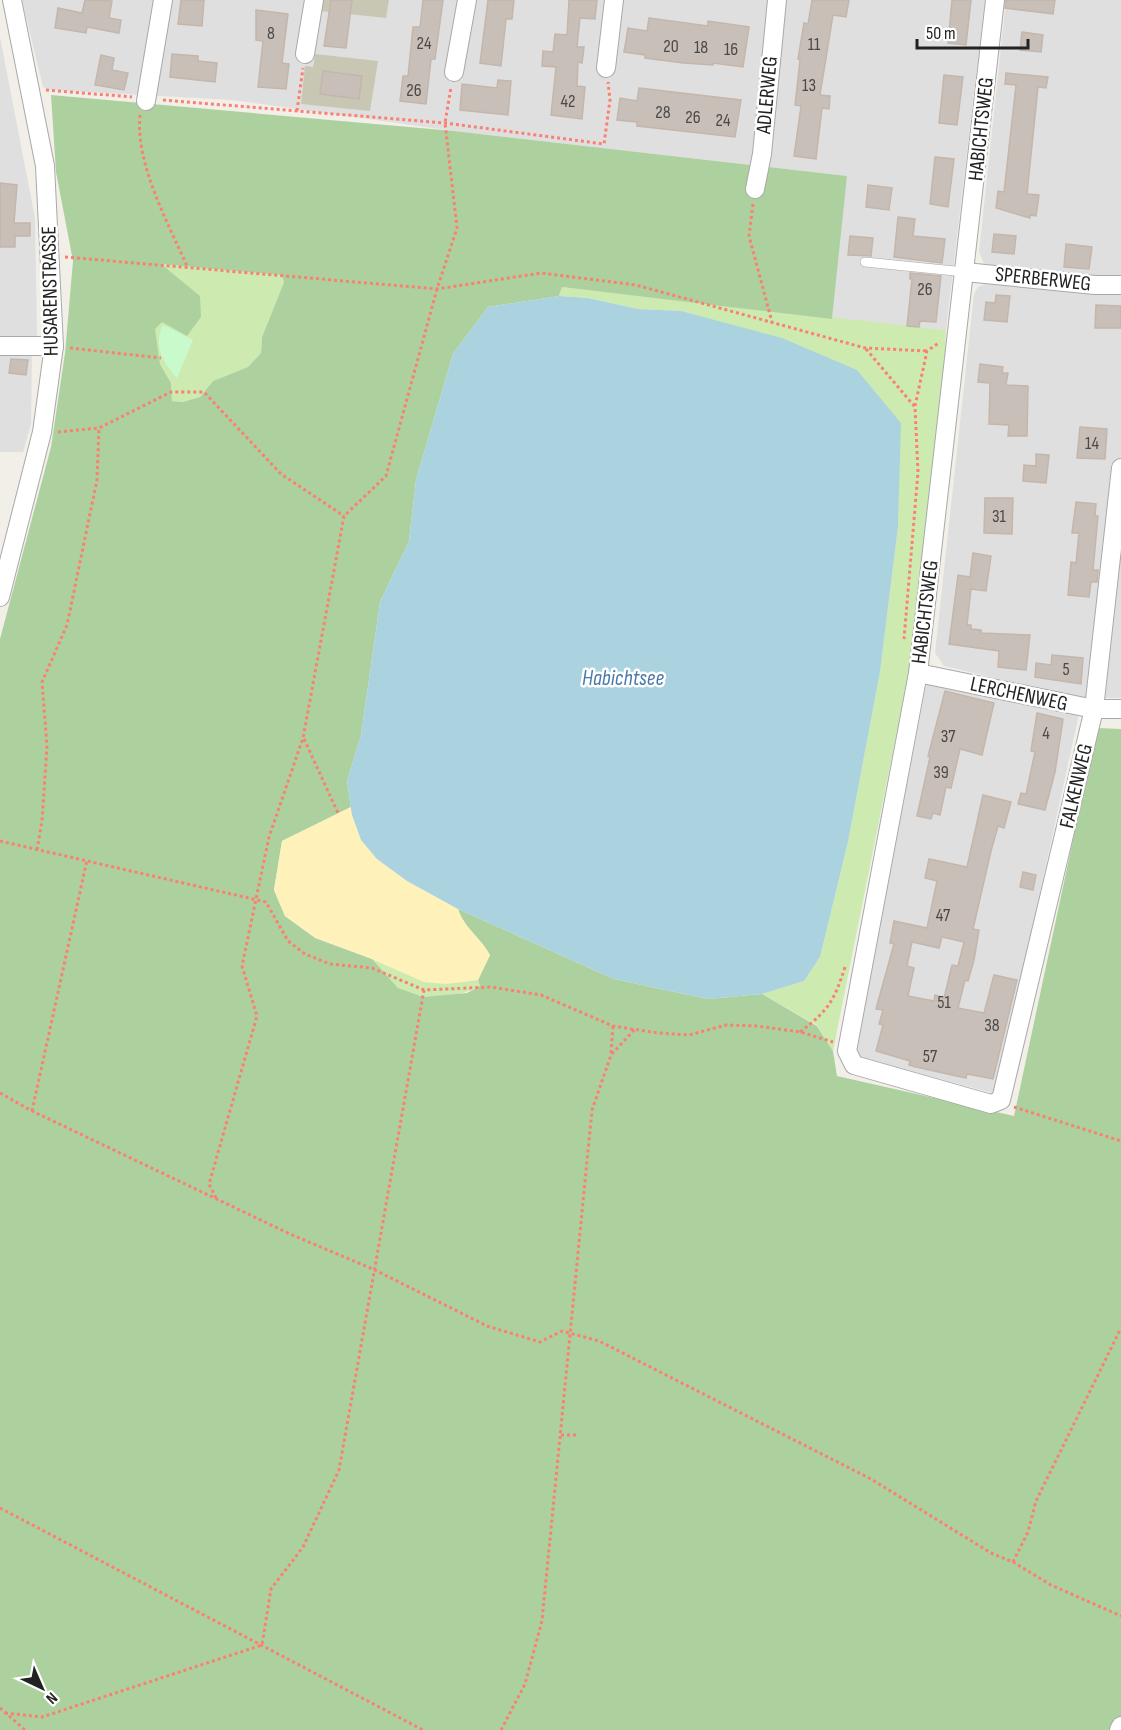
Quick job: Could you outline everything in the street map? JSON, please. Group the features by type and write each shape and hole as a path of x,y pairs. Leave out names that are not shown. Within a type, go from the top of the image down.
{"street":[{"path":"146,100 164,0"},
{"path":"305,54 314,0"},
{"path":"454,72 467,0"},
{"path":"606,68 614,0"},
{"name":"ADLERWEG","path":"755,189 762,154 777,0"},
{"name":"HABICHTSWEG","path":"847,1051 918,673 995,0"},
{"name":"HUSARENSTRASSE","path":"0,597 42,432 54,346 45,166 32,89 9,11"},
{"name":"SPERBERWEG","path":"965,272 1095,285 1121,285"},
{"path":"0,346 54,346"},
{"name":"FALKENWEG","path":"1001,1100 1094,709 1121,468"},
{"name":"LERCHENWEG","path":"918,673 1094,709 1121,710"},
{"path":"847,1051 854,1065 991,1104 1001,1100"},
{"path":"1119,1730 1121,1726"}],"lane":[{"path":"865,262 965,272"}],"path":[{"path":"297,111 305,54"},
{"path":"32,89 445,123 604,144 610,100 606,68"},
{"path":"217,1200 209,1184 257,1016 242,966 269,837 303,738 344,516 386,476 437,290 458,228 445,123 454,72"},
{"path":"146,100 140,109 137,136 158,202 187,266"},
{"path":"755,189 749,236 772,322"},
{"path":"51,256 187,266 437,290 541,273 636,285 866,348 927,351 915,407 918,472 903,649"},
{"path":"54,346 161,358"},
{"path":"866,348 915,407"},
{"path":"42,432 99,428 171,392 204,392 281,474 344,516"},
{"path":"37,850 42,821 47,746 42,682 67,625 97,480 99,428"},
{"path":"303,738 338,813"},
{"path":"0,841 266,902 288,941 304,954 330,964 372,968 424,990 491,987 541,995 613,1026 690,1035 726,1025 800,1032 830,1040 847,1051"},
{"path":"32,1112 87,860"},
{"path":"800,1032 825,1013 838,990 847,961"},
{"path":"262,1645 271,1589 303,1547 339,1470 424,990"},
{"path":"501,1730 525,1684 542,1621 572,1334 592,1110 611,1055 613,1026"},
{"path":"611,1055 635,1029"},
{"path":"0,1093 32,1112 217,1200 375,1270 487,1326 540,1342 562,1331 608,1346 871,1479 991,1552 1013,1562 1051,1585 1121,1616"},
{"path":"1001,1100 1006,1105 1121,1141"},
{"path":"1013,1562 1028,1532 1036,1501 1121,1328"},
{"path":"561,1436 579,1435"},
{"path":"0,1508 423,1730"},
{"path":"5,1713 42,1717 262,1645"},
{"path":"0,1708 25,1730"}],"shaded area":[{"path":"22,0 321,0 385,18 389,0 985,0 946,330 832,319 846,176 454,131 232,100 49,90 43,87","holes":["315,54 370,111 305,67 313,67"]},
{"path":"321,0 389,0 386,18 320,11"},
{"path":"1006,0 1121,0 1121,277 1095,277 984,264 979,252"},
{"path":"0,37 35,218 37,336 0,337"},
{"path":"315,54 378,61 370,111 301,104 305,66 313,67"},
{"path":"985,284 1121,294 1121,698 1075,697 944,666 935,653 974,294 978,287"},
{"path":"0,353 32,354 31,424 23,452 0,452"},
{"path":"927,681 1079,714 996,1094 855,1056"}],"green space":[{"path":"51,95 454,131 847,176 832,319 562,287 559,296 488,307 453,354 416,480 409,541 380,602 361,735 347,781 351,807 282,841 274,890 285,916 315,938 372,959 398,988 423,997 467,993 480,986 478,980 490,955 464,922 458,909 614,979 708,999 762,994 817,1026 833,1051 837,1076 1014,1116 1097,728 1121,729 1121,1726 1119,1730 0,1730 0,639 51,447 65,353 73,261 56,172","holes":["161,264 282,275 284,282 262,337 261,353 248,367 213,381 200,397 183,402 172,401 171,383 160,364 155,329 162,322 187,336 201,317 200,296"]},
{"path":"160,264 282,275 284,282 262,337 261,353 248,367 213,381 200,397 183,402 172,401 171,383 160,364 154,329 162,322 179,281"},
{"path":"562,287 946,330 943,393 909,671 833,1051 817,1025 762,994 804,981 820,957 848,842 880,672 898,527 900,423 681,311 638,309 588,298 559,296"},
{"path":"163,325 193,340 177,378 164,360 159,346"},
{"path":"372,959 423,980 460,982 478,980 480,986 461,993 439,997 416,995 397,987"}],"sand":[{"path":"351,807 352,815 377,859 407,881 458,909 464,922 490,955 478,980 446,984 424,982 316,938 285,916 274,890 282,841"}],"water":[{"name":"Habichtsee","path":"559,296 588,298 638,309 681,311 782,338 857,370 901,423 898,527 880,672 848,842 820,957 804,981 762,994 708,999 614,979 458,909 407,881 377,859 361,840 352,815 347,781 361,735 380,602 409,541 416,480 453,354 488,307"}],"building":[{"path":"85,0 112,1 109,18 121,20 119,33 87,27 86,33 55,28 58,8 82,13"},
{"path":"181,0 204,0 202,26 178,24"},
{"path":"331,0 352,0 346,48 324,46"},
{"path":"423,0 443,0 435,59 431,59 426,104 400,101 403,76 408,76 413,27 420,27"},
{"path":"488,0 514,0 512,19 506,19 501,66 480,63"},
{"path":"569,0 597,0 595,19 580,18 577,47 584,47 582,63 578,62 577,86 585,87 582,119 551,115 556,67 542,66 543,51 553,52 555,34 567,35"},
{"path":"812,0 849,0 846,17 833,15 820,95 830,96 829,109 822,108 816,159 794,156 801,106 795,105 800,60 798,59 804,23 808,24"},
{"path":"952,0 971,0 966,45 948,43"},
{"path":"1006,0 1055,0 1053,14 1005,8"},
{"path":"256,10 288,14 282,63 289,64 286,89 258,87 263,41 256,40"},
{"path":"649,18 708,26 708,21 749,27 743,67 713,63 713,65 683,63 645,58 645,55 624,52 628,28 647,31"},
{"path":"1022,32 1043,35 1041,52 1020,50"},
{"path":"172,54 198,56 198,61 217,63 215,82 170,77"},
{"path":"101,55 114,58 112,70 128,73 124,90 95,85"},
{"path":"323,71 362,76 359,99 320,94"},
{"path":"1006,73 1048,77 1046,88 1038,87 1027,194 1039,195 1036,216 1030,215 1030,218 996,208 998,191 1004,192 1016,85 1005,84"},
{"path":"944,75 963,77 957,125 939,123"},
{"path":"498,80 511,81 508,115 460,110 462,84 497,88"},
{"path":"639,88 741,100 735,137 637,126 637,122 617,120 620,98 637,101"},
{"path":"935,157 954,159 948,207 930,204"},
{"path":"0,183 17,185 14,223 30,223 30,236 15,236 15,247 0,247"},
{"path":"868,185 892,188 889,210 866,207"},
{"path":"898,217 915,219 913,236 945,239 942,263 894,257"},
{"path":"994,234 1016,236 1014,254 992,252"},
{"path":"850,236 873,238 871,256 848,255"},
{"path":"1066,244 1092,247 1089,269 1064,267"},
{"path":"910,273 941,276 936,322 920,321 919,327 907,326 912,279 910,279"},
{"path":"996,295 1010,296 1007,322 984,320 986,302 995,303"},
{"path":"1096,305 1121,306 1121,328 1095,328"},
{"path":"11,359 28,360 26,375 9,373"},
{"path":"980,364 1003,367 1002,373 1008,373 1006,385 1028,386 1027,436 1008,436 1009,425 989,424 990,383 978,382"},
{"path":"1080,427 1107,429 1105,459 1077,458"},
{"path":"1036,454 1049,455 1046,483 1023,481 1024,465 1036,466"},
{"path":"985,498 1013,498 1012,534 984,533"},
{"path":"1076,502 1096,504 1095,516 1098,516 1093,570 1098,570 1097,582 1091,582 1089,597 1068,595 1071,562 1076,563 1079,533 1072,533"},
{"path":"973,553 991,556 986,591 971,589 967,625 971,625 971,629 981,630 981,633 1030,635 1026,670 998,667 999,651 949,644 958,575 970,577"},
{"path":"1052,655 1083,658 1081,684 1035,677 1036,663 1051,665"},
{"path":"945,691 994,703 982,755 960,749 951,788 946,787 940,815 933,813 931,819 917,816 930,757 928,756"},
{"path":"1037,713 1063,719 1055,772 1045,810 1018,804 1021,793 1026,794 1035,752 1031,751"},
{"path":"983,795 1011,802 1004,828 998,826 991,851 973,929 979,930 974,960 968,981 965,980 958,1008 984,1013 994,975 1017,980 993,1079 967,1074 966,1078 916,1067 909,1065 910,1061 876,1051 883,1025 879,1024 883,1010 876,1009 894,944 890,943 894,921 927,928 937,881 925,878 929,859 967,867","holes":["942,937 964,942 958,966 952,965 944,998 935,995 934,1001 908,996 914,968 907,966 912,942 939,948"]},
{"path":"1023,872 1036,875 1033,890 1020,887"}]}
